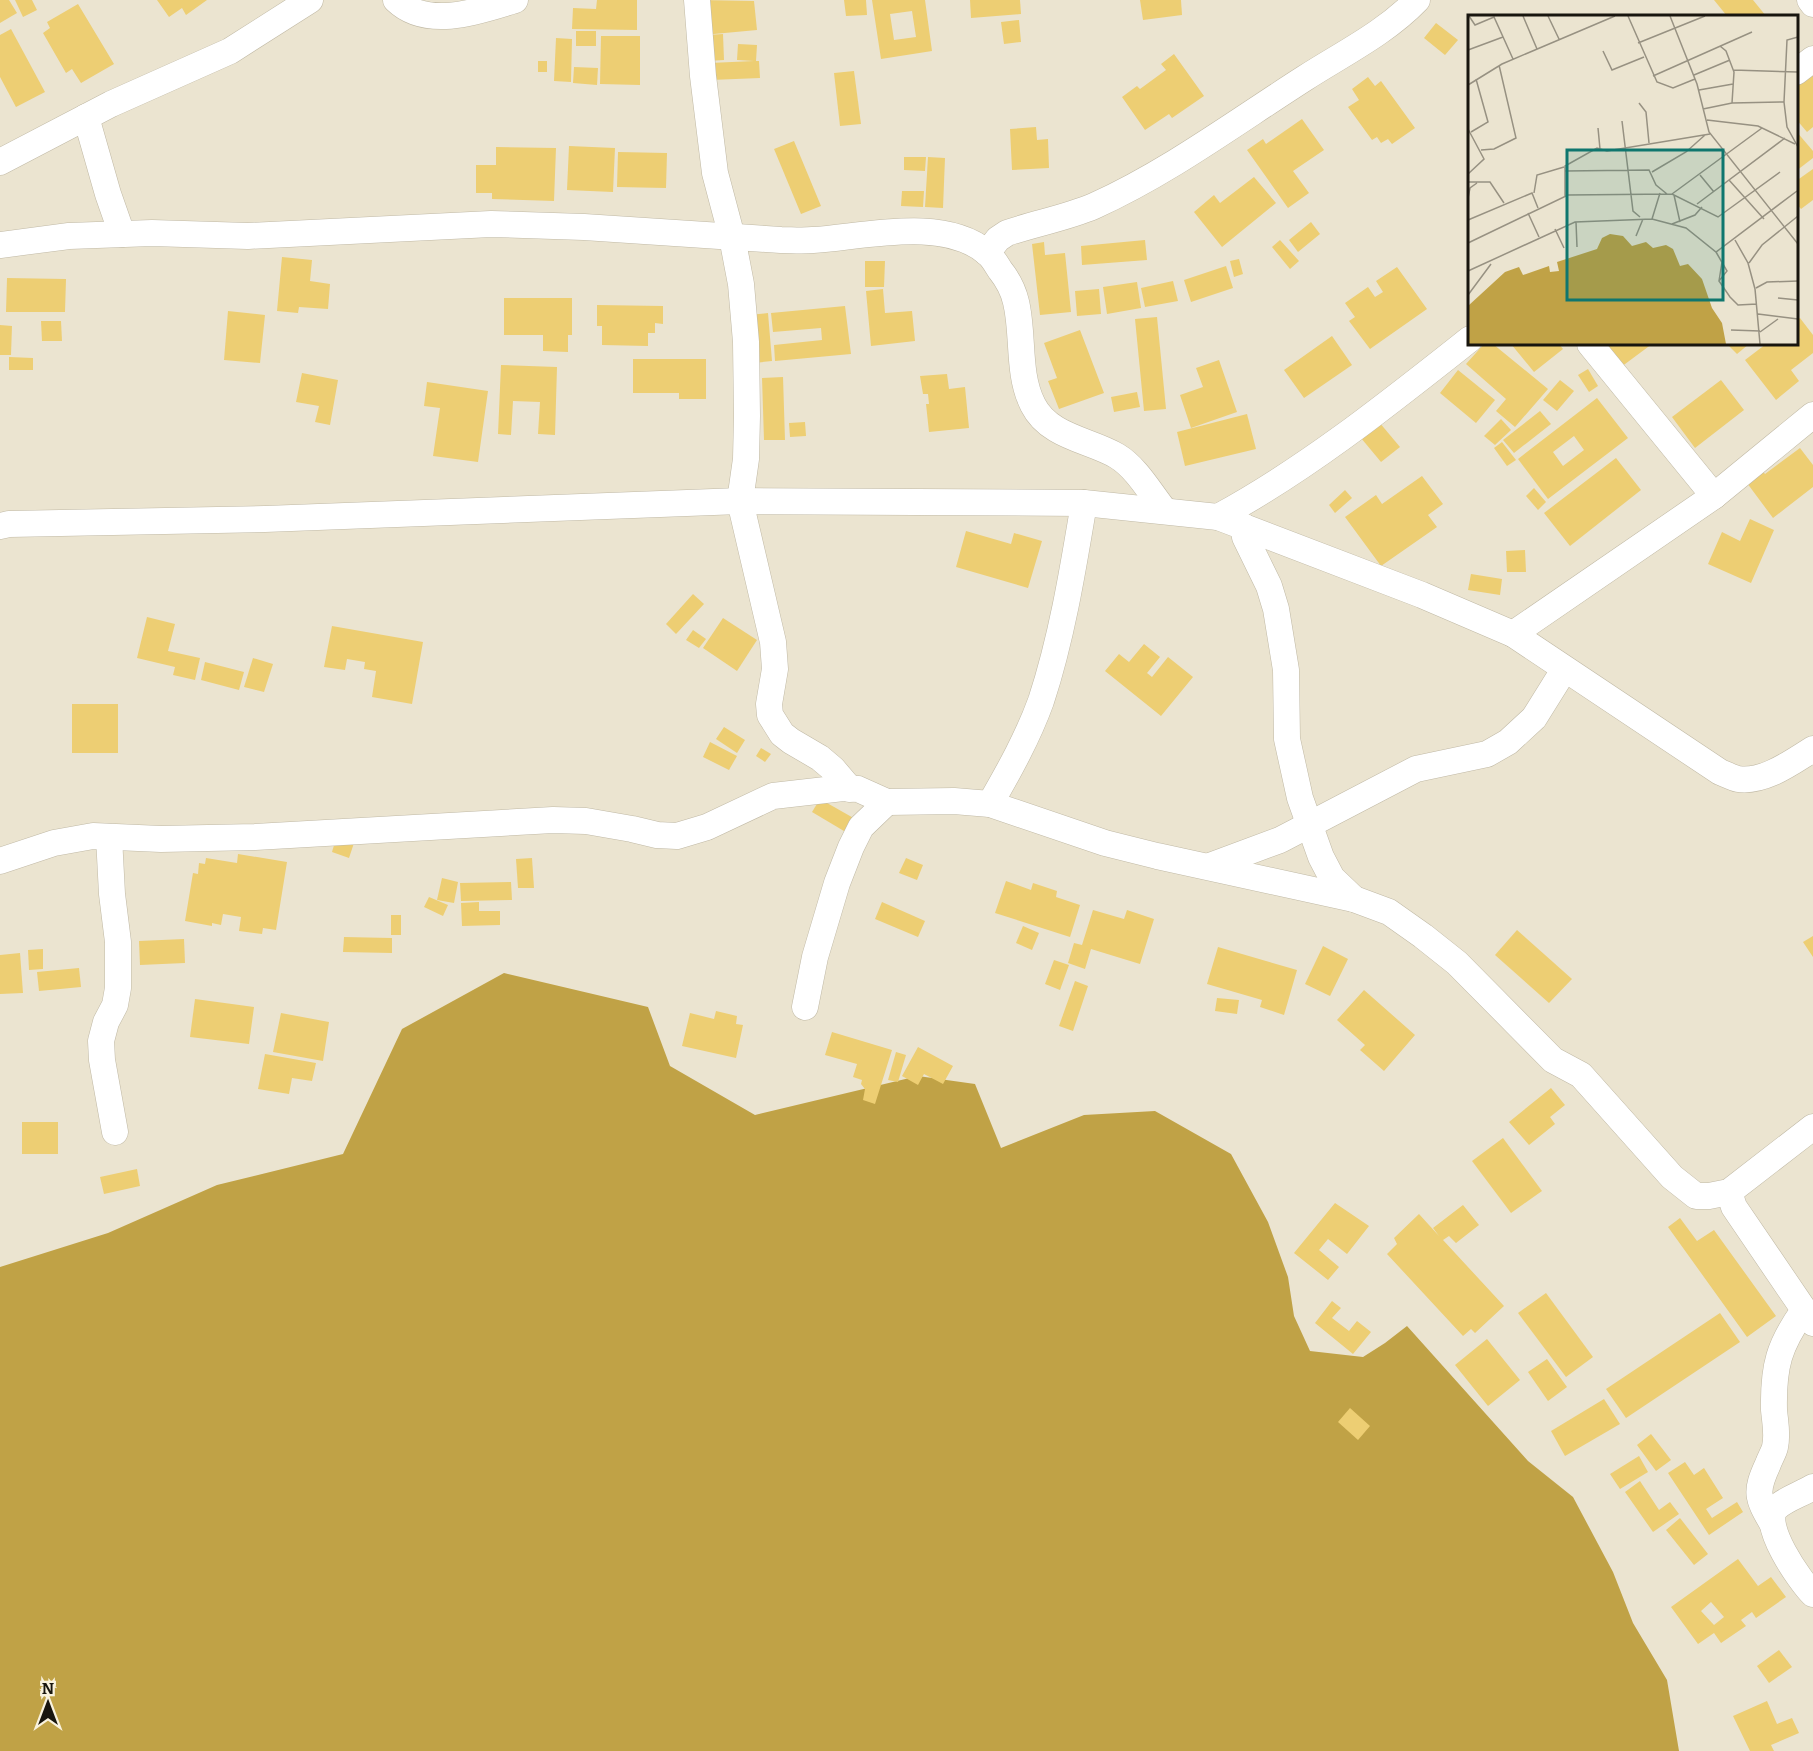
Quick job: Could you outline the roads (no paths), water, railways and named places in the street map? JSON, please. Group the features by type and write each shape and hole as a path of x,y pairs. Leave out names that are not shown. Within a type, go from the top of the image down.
{"street":[{"path":"0,162 147,87 230,51 310,0"},
{"path":"396,0 401,5 421,14 437,15 481,11 515,0"},
{"path":"697,0 703,76 715,173 732,237 741,284 746,342 746,459 740,501 773,642 775,669 769,704 770,715 782,734 820,758 850,789"},
{"path":"987,253 998,239 1007,233 1093,206 1134,186 1195,150 1383,30 1417,0"},
{"path":"1798,71 1813,59"},
{"path":"86,117 122,234"},
{"path":"0,245 43,238 122,234 248,236 491,224 812,240 890,231 919,231 949,235 973,243 987,253 1011,285 1019,321 1026,386 1033,405 1046,421 1076,440 1118,456 1165,511"},
{"path":"1218,517 1262,493 1302,466 1468,341"},
{"path":"1591,345 1714,496"},
{"path":"1513,634 1714,496 1813,415"},
{"path":"0,526 740,501 1084,503 1218,517 1422,594 1513,634 1720,772 1739,779 1758,778 1782,768 1813,749"},
{"path":"990,804 1015,760 1040,702 1072,573 1084,503"},
{"path":"1242,526 1269,586 1276,609 1286,670 1287,738 1293,771 1309,826 1332,878 1354,899"},
{"path":"1210,866 1280,840 1416,769 1487,754 1508,742 1534,718 1564,670"},
{"path":"0,861 54,843 93,836 161,839 255,837 553,820 586,821 657,835 677,836 707,827 773,796 797,792 858,789 887,802 954,801 990,804 1105,843 1354,899 1389,912 1457,963 1553,1060 1581,1075 1672,1177 1696,1196 1728,1192 1813,1127"},
{"path":"805,1007 814,957 837,882 851,847 861,827 887,802"},
{"path":"109,837 112,894 118,942 118,988 115,1005 106,1022 101,1041 102,1060 115,1132"},
{"path":"1728,1192 1734,1208 1809,1317 1784,1340 1776,1370 1775,1448 1759,1483 1758,1492 1760,1502 1772,1523"},
{"path":"1813,1487 1776,1508 1771,1515 1772,1528 1779,1542 1793,1567 1813,1594"}]}
